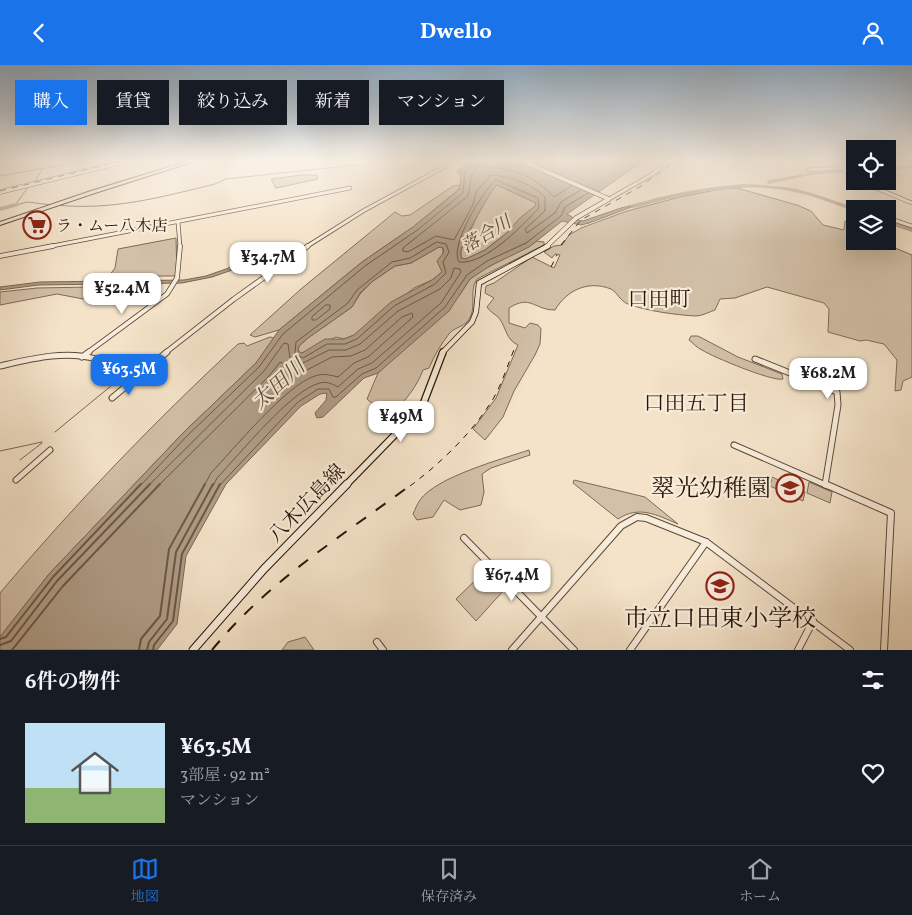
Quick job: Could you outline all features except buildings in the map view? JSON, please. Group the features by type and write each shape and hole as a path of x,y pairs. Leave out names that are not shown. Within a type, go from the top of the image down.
{"highway":[{"path":"0,220 96,188"},
{"path":"0,224 106,188"}],"main road":[{"path":"0,192 15,188"},
{"path":"585,188 607,198"},
{"name":"八木広島線","path":"193,650 264,569 422,407 431,392 439,357 474,319 477,307 476,293 479,283 549,245 576,218 607,198"}],"street":[{"path":"0,257 348,188"},
{"path":"112,398 225,305 312,241 400,188"},
{"path":"607,198 626,188"},
{"path":"881,190 912,203"},
{"path":"896,220 912,226"},
{"path":"82,357 167,294 175,286 180,277 178,222"},
{"path":"0,366 40,359 82,357 99,360 134,379"},
{"path":"755,359 837,392 838,405 825,485"},
{"path":"734,445 891,513 884,650"},
{"path":"16,480 50,450"},
{"path":"512,650 629,520 646,518 706,542 850,650"},
{"path":"464,538 574,650"},
{"path":"630,650 706,542"},
{"path":"798,650 813,621"},
{"path":"377,642 383,650"}],"shaded area":[{"path":"450,188 459,188 413,227 362,262 279,330 255,337 250,335 301,289 395,212 402,216 410,215"},
{"path":"504,188 536,203 535,206 520,218 508,232 485,250 466,259 461,258 461,250 493,189"},
{"path":"738,188 797,205 811,211 823,225 844,230 845,221 846,250 896,250 896,248 912,255 912,377 903,381 901,390 895,391 897,360 884,344 866,340 860,341 828,332 829,309 824,303 767,287 735,298 720,299 715,310 696,316 662,312 625,303 611,289 602,286 586,286 572,292 555,310 528,302 516,304 509,308 509,323 525,328 530,323 538,325 541,329 540,344 514,391 503,417 485,440 473,429 496,398 518,345 511,340 499,318 487,307 494,298 485,293 486,286 494,283 532,257 554,268 560,255 555,254 552,258 544,252 554,246 562,245 569,235 581,228 627,211 680,197 721,189"},
{"path":"176,238 177,276 109,276 115,268 118,249"},
{"path":"536,241 544,242 544,245 477,279 473,289 471,316 468,321 449,334 429,368 423,370 412,391 396,410 379,409 367,399 378,373 459,296 470,279 479,272"},
{"path":"439,247 443,248 442,272 432,280 414,288 354,335 344,339 336,337 302,353 298,352 299,346 308,338 352,307 360,294 373,281 395,266 411,263"},
{"path":"90,287 88,289 119,289 99,302 57,294 0,305 0,292 37,288"},
{"path":"691,336 698,336 738,357 782,374 783,379 768,377 718,358 697,347 689,340"},
{"path":"270,337 274,338 256,363 184,432 49,574 0,637 0,593 57,528 145,434 238,344 244,343 247,346"},
{"path":"529,450 530,455 491,468 482,474 484,492 481,505 460,510 444,500 433,517 417,520 413,514 420,500 428,492 454,476"},
{"path":"772,477 805,492 803,501 770,486"},
{"path":"574,480 645,497 678,524 641,512 618,519 573,483"},
{"path":"809,482 832,492 830,503 807,493"},
{"path":"486,570 489,570 504,586 504,590 476,621 456,599"},
{"path":"305,637 314,650 282,650 288,642"}],"water":[{"name":"太田川","path":"459,188 495,188 461,251 461,258 466,259 485,250 508,232 520,218 535,206 536,203 504,188 604,188 567,214 583,221 642,203 581,225 562,221 529,247 490,266 470,279 449,311 378,373 364,378 323,417 317,418 315,413 326,400 327,393 320,394 301,406 226,484 186,556 177,624 157,650 0,650 0,637 49,574 184,432 256,363 279,330 362,262 413,227","holes":["439,247 443,248 444,252 437,261 442,272 432,280 391,302 354,335 344,339 325,339 302,353 298,351 299,346 308,338 352,307 360,293 373,281 395,266 411,263"]},
{"path":"260,257 263,258 212,277 182,283 38,285 0,290 0,287 40,282 184,280 206,276"}],"waterway":[{"path":"16,204 27,188"},
{"path":"56,205 97,206 136,202 198,188"},
{"name":"落合川","path":"633,206 711,188"},
{"name":"落合川","path":"778,188 796,191 846,207"},
{"path":"16,205 27,202 52,205"},
{"path":"0,209 16,205"},
{"name":"落合川","path":"896,225 912,230"},
{"path":"55,432 117,381"},
{"path":"0,451 42,442"},
{"path":"20,460 42,443"}],"railway":[{"path":"0,191 11,188"},
{"path":"561,245 581,220 637,188"},
{"path":"551,267 557,255"},
{"path":"410,486 445,457 476,424 497,393 516,345"},
{"path":"212,650 234,625 281,581 412,484"}],"place":[{"name":"ラ・ムー八木店","path":"37,225"},
{"name":"翠光幼稚園","path":"790,488"},
{"name":"市立口田東小学校","path":"720,586"}],"district":[{"name":"口田町","path":"659,299"},
{"name":"口田五丁目","path":"696,403"}]}
